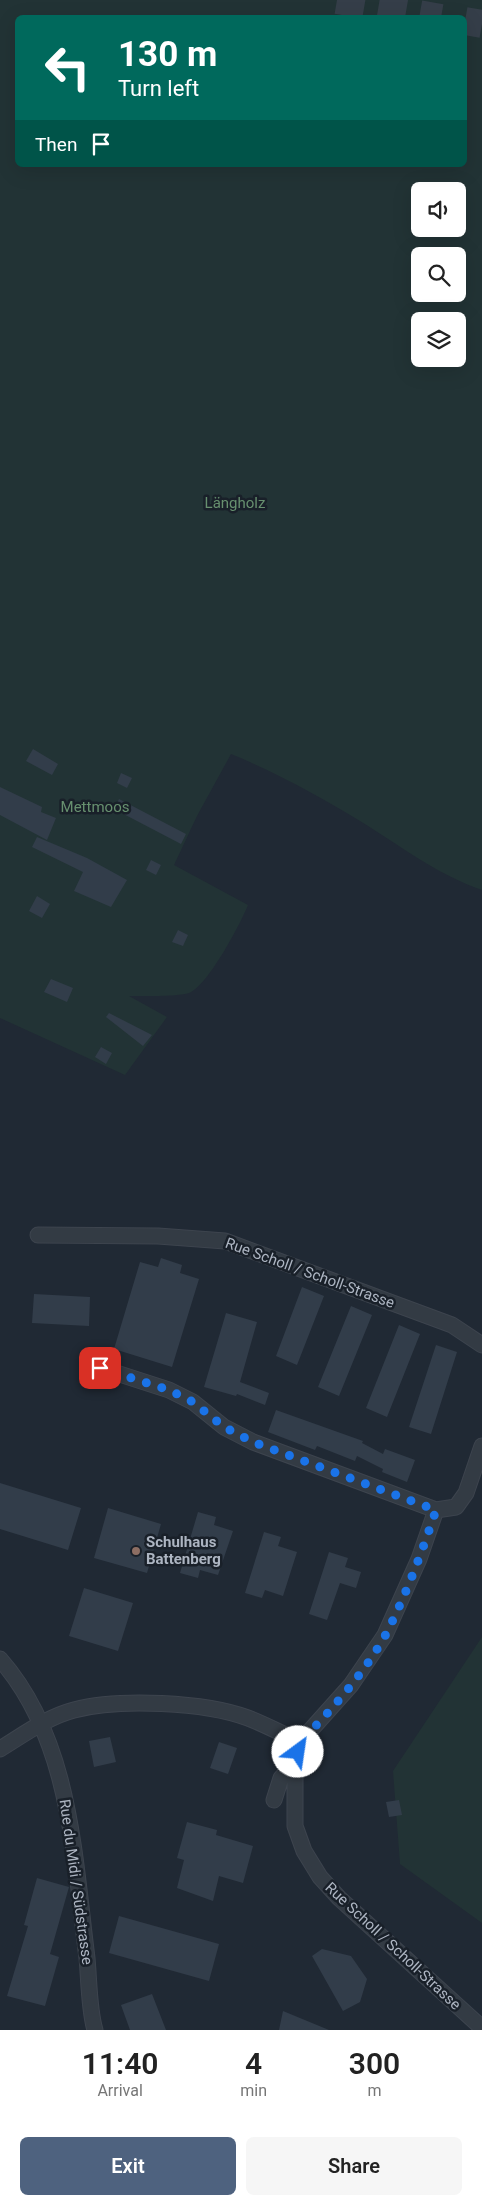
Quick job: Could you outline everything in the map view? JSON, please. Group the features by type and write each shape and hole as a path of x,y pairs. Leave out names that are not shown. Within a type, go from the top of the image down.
{"street":[{"name":"Rue Scholl / Scholl-Strasse","path":"38,1235 158,1236 225,1241 452,1325 482,1345"},
{"path":"100,1368 169,1390 193,1402 224,1427 253,1442 436,1510 456,1507 466,1493 482,1446"},
{"name":"Rue Scholl / Scholl-Strasse","path":"436,1510 419,1559 385,1635 351,1685 300,1742 295,1763 295,1826 304,1852 320,1877 339,1898 482,2028"},
{"name":"Rue du Midi / Südstrasse","path":"0,1659 8,1668 42,1723 68,1807 95,2030"},
{"path":"0,1749 42,1723 74,1710 152,1703 185,1705 247,1718 300,1742"},
{"path":"274,1800 281,1778 295,1763"}],"green space":[{"name":"Längholz","path":"0,0 482,0 482,890 434,868 313,794 231,754 197,816 174,865 248,905 215,966 191,992 180,995 129,996 167,1017 125,1075 0,1018"},
{"path":"482,1637 482,1923 400,1864 393,1771"}],"building":[{"path":"33,749 58,764 52,775 26,761"},
{"path":"121,773 132,778 127,788 117,783"},
{"path":"0,787 42,807 41,812 56,818 47,840 0,815"},
{"path":"119,799 186,834 181,844 114,809"},
{"path":"37,837 87,858 127,880 111,907 74,891 83,872 32,847"},
{"path":"151,860 161,865 156,875 146,870"},
{"path":"37,896 50,904 42,918 29,911"},
{"path":"178,930 188,935 183,946 172,942"},
{"path":"51,979 73,988 67,1002 44,992"},
{"path":"109,1013 152,1035 143,1046 106,1017"},
{"path":"101,1047 112,1053 106,1064 95,1057"},
{"path":"161,1258 182,1265 180,1273 199,1279 172,1367 114,1349 140,1262 158,1267"},
{"path":"302,1287 324,1296 297,1365 276,1356"},
{"path":"34,1294 90,1297 89,1326 32,1323"},
{"path":"351,1306 372,1315 339,1396 318,1387"},
{"path":"226,1313 257,1322 240,1382 269,1393 265,1405 237,1394 236,1396 204,1387"},
{"path":"399,1325 420,1334 387,1417 366,1408"},
{"path":"436,1345 457,1352 431,1434 409,1427"},
{"path":"276,1410 363,1441 362,1443 383,1454 385,1449 415,1460 407,1482 382,1472 383,1469 357,1456 355,1461 317,1446 315,1450 268,1432"},
{"path":"0,1483 81,1508 68,1550 0,1529"},
{"path":"108,1508 161,1524 147,1573 94,1558"},
{"path":"198,1512 216,1517 214,1525 233,1531 218,1575 200,1570 198,1578 180,1573"},
{"path":"264,1532 281,1537 278,1546 297,1552 283,1596 265,1590 262,1598 245,1593"},
{"path":"329,1552 348,1558 345,1567 361,1572 356,1588 340,1583 327,1620 309,1614"},
{"path":"84,1588 133,1603 118,1651 69,1636"},
{"path":"110,1737 116,1762 94,1767 89,1741"},
{"path":"219,1742 237,1748 228,1774 210,1768"},
{"path":"399,1800 402,1815 389,1817 386,1802"},
{"path":"187,1822 217,1830 216,1835 253,1846 243,1883 219,1876 213,1901 177,1888 184,1860 177,1858"},
{"path":"37,1878 69,1887 50,1954 59,1957 45,2006 7,1996 28,1926 24,1925"},
{"path":"119,1916 219,1944 209,1981 109,1953"},
{"path":"322,1949 351,1956 367,1979 360,2002 343,2011 312,1956"},
{"path":"152,1994 166,2030 130,2030 121,2005"},
{"path":"283,2011 329,2030 279,2030"}],"tunnel":[{"path":"337,0 424,15"},
{"path":"467,21 482,24"}],"place":[{"name":"Schulhaus Battenberg","path":"136,1551"}],"route":[{"path":"100,1368 169,1390 193,1402 224,1427 253,1442 436,1510 419,1559 385,1635 351,1685 323,1719 300,1742 298,1752"}],"park label":[{"name":"Mettmoos","path":"95,807"}]}
